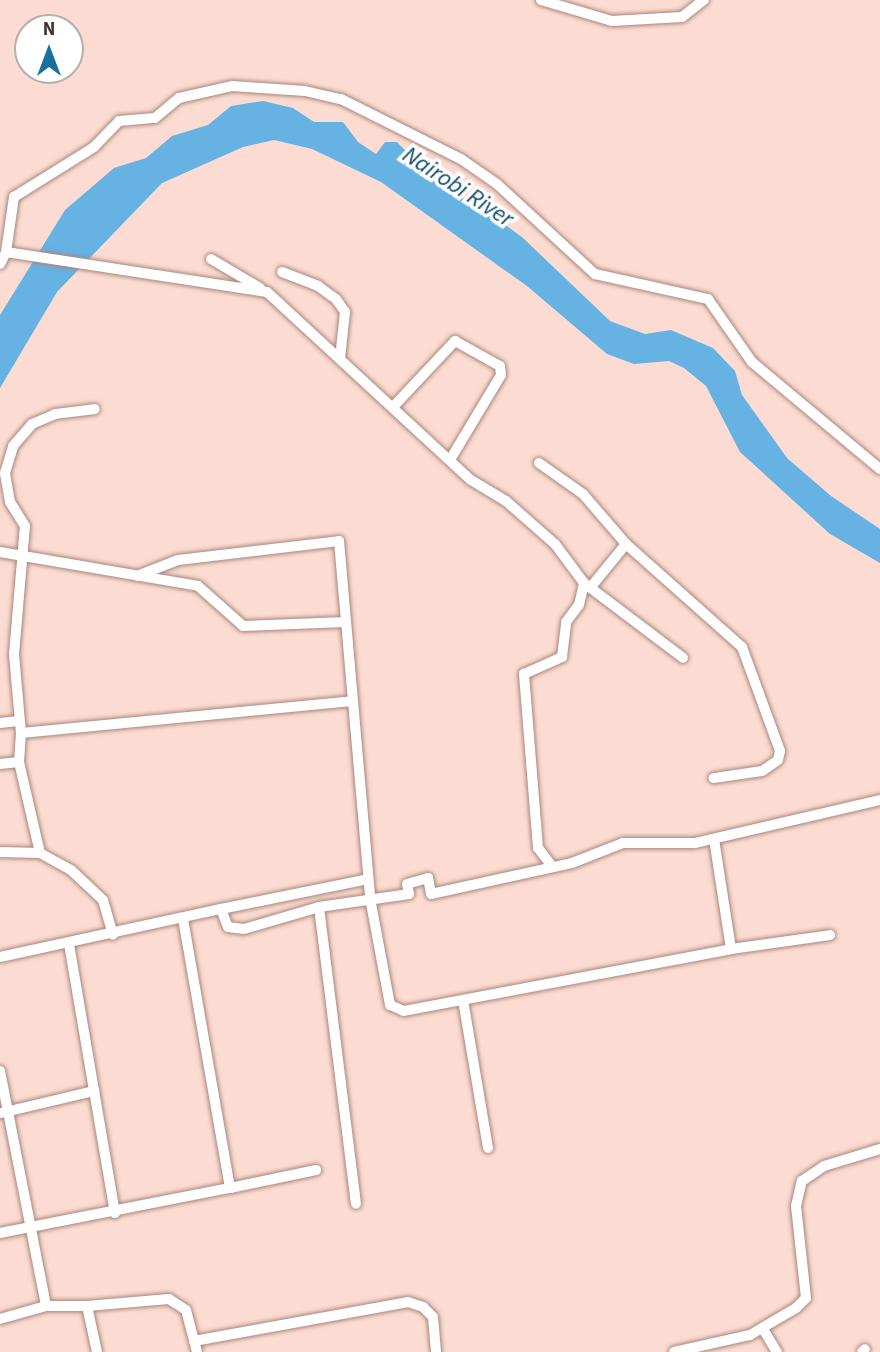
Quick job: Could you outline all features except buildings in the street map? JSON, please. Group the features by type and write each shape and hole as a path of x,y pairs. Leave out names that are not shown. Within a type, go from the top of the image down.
{"street":[{"path":"541,0 612,21 682,17 704,0"},
{"path":"0,264 6,252 14,197 94,147 119,121 155,118 179,99 232,86 305,91 341,99 461,159 534,214 595,274 708,299 752,362 880,470"},
{"path":"6,252 267,292"},
{"path":"211,259 267,292 450,460 555,544 587,586 683,658"},
{"path":"282,272 318,286 341,305 346,332 340,359"},
{"path":"393,407 455,341 500,366 501,375 450,460"},
{"path":"40,853 19,762 21,733 14,654 25,526 10,502 5,473 13,446 32,424 55,415 95,409"},
{"path":"539,463 583,494 626,544 729,631 743,647 774,730 778,760 762,771 714,778"},
{"path":"136,576 178,560 339,541 370,898 390,1005 404,1011 731,949 830,935"},
{"path":"551,865 538,848 524,674 562,657 566,622 579,605 587,586 626,544"},
{"path":"0,552 24,554 209,591 243,626 345,622"},
{"path":"21,733 352,701"},
{"path":"0,723 19,720"},
{"path":"0,764 19,762"},
{"path":"221,909 228,927 244,929 320,907 409,894 407,884 428,878 431,894 551,865 572,863 623,843 714,839 880,800"},
{"path":"714,839 731,949"},
{"path":"0,852 40,853 92,887 103,900 113,935"},
{"path":"0,957 368,879"},
{"path":"320,907 356,1204"},
{"path":"183,919 230,1188"},
{"path":"69,944 115,1213"},
{"path":"464,1000 488,1148"},
{"path":"0,1072 3,1113 32,1225 46,1306"},
{"path":"3,1113 94,1090"},
{"path":"674,1352 733,1341 763,1329 806,1298 796,1206 802,1181 824,1166 880,1149"},
{"path":"0,1233 32,1225 115,1213 316,1170"},
{"path":"0,1319 46,1306 87,1306 169,1298 186,1310 195,1347 408,1302 423,1307 433,1317 436,1352"},
{"path":"87,1306 97,1352"},
{"path":"763,1329 777,1352"}],"water":[{"path":"263,101 293,108 314,122 343,122 358,142 376,154 385,142 397,142 442,189 480,206 523,238 610,321 645,334 671,330 713,348 735,371 742,395 787,458 831,496 880,529 880,563 830,534 740,452 706,386 684,368 669,361 634,364 607,354 527,286 381,182 312,149 274,140 243,147 162,183 57,292 0,388 0,315 65,210 114,168 146,158 172,136 208,125 231,106"}],"water label":[{"name":"Nairobi River","path":"458,187"}]}
